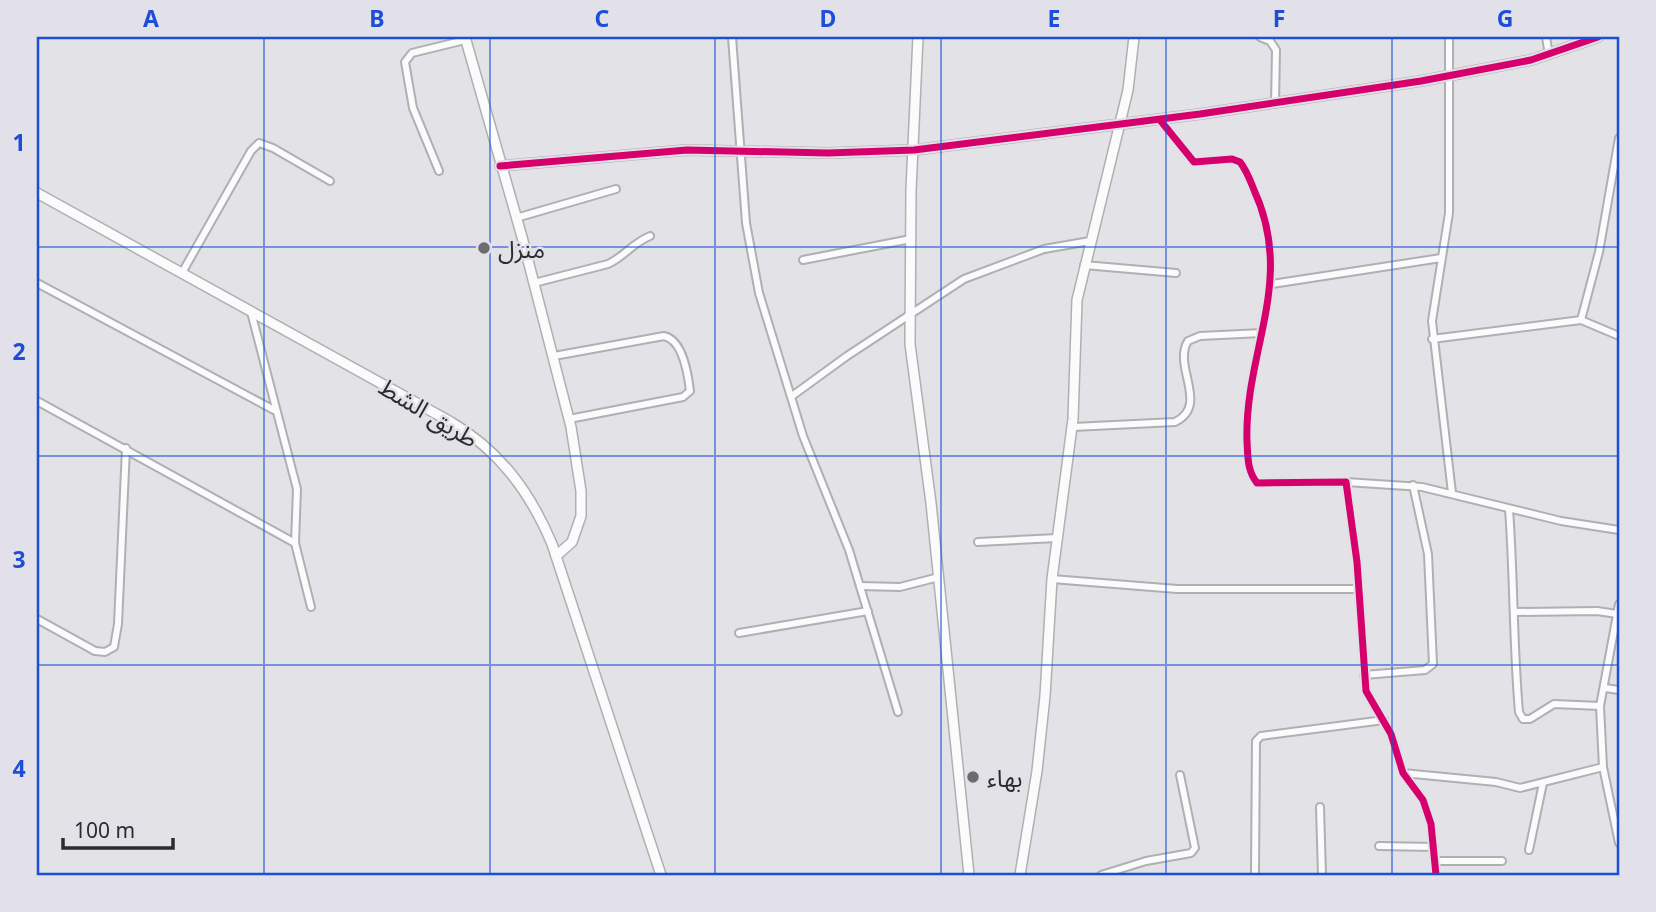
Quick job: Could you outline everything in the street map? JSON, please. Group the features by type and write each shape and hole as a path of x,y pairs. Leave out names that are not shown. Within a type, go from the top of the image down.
{"street":[{"path":"732,37 751,260 803,436 840,525 898,712"},
{"path":"918,37 909,317 912,372 939,578 969,875"},
{"path":"1020,875 1045,696 1052,579 1073,427 1077,299 1120,124 1132,69 1135,37"},
{"path":"1260,37 1270,41 1276,50 1275,104"},
{"path":"1449,37 1449,213 1435,291 1432,339 1452,493"},
{"path":"1546,37 1549,55"},
{"path":"500,166 626,153 828,153 914,150 1160,120 1449,76 1549,55 1598,37"},
{"path":"439,172 413,108 404,62 412,53 465,38 554,356 569,419 581,491 581,516 572,542 556,556"},
{"path":"1160,120 1194,162 1232,159 1245,168 1267,220 1272,242 1272,284 1250,390 1247,435 1250,475 1257,482 1273,485 1346,482 1413,485 1509,509 1619,530"},
{"path":"1581,320 1599,251 1605,205 1619,138"},
{"path":"183,271 251,151 259,144 273,148 330,181"},
{"path":"516,218 616,188"},
{"name":"طريق الشط","path":"37,193 183,271 251,312 439,415 478,440 527,492 556,556 661,875"},
{"path":"534,283 614,261 632,244 650,236"},
{"path":"803,260 911,239"},
{"path":"792,396 847,356 973,275 1044,249 1090,241"},
{"path":"1272,284 1441,258"},
{"path":"1084,265 1176,273"},
{"path":"37,283 274,410"},
{"path":"251,312 274,410 297,489 295,542 311,607"},
{"path":"1432,339 1581,320 1619,336"},
{"path":"1073,427 1164,423 1183,418 1190,410 1191,400 1184,355 1188,341 1200,336 1262,333"},
{"path":"554,356 664,336 678,345 690,391 683,397 569,419"},
{"path":"37,401 295,542"},
{"path":"37,619 95,651 105,652 114,647 126,448"},
{"path":"1346,482 1359,589 1366,691 1384,720 1403,773 1423,800 1434,847 1436,875"},
{"path":"1364,675 1426,670 1433,664 1428,554 1413,485"},
{"path":"1509,509 1519,712 1523,719 1530,719 1554,704 1600,706"},
{"path":"978,542 1057,538"},
{"path":"860,586 900,587 939,578"},
{"path":"1052,579 1177,589 1359,589"},
{"path":"1619,604 1600,706 1603,767 1619,839"},
{"path":"738,633 868,611"},
{"path":"1515,612 1597,611 1617,614"},
{"path":"1605,688 1619,690"},
{"path":"1255,872 1256,741 1261,736 1384,720"},
{"path":"1403,773 1496,782 1520,789 1603,767"},
{"path":"1101,875 1191,853 1195,848 1180,775"},
{"path":"1529,850 1543,783"},
{"path":"1320,807 1322,875"},
{"path":"1379,846 1434,847"},
{"path":"1435,861 1502,861"}],"cycle path":[{"path":"500,166 687,150 828,153 914,150 1200,114 1421,81 1531,60 1598,37"},
{"path":"1160,120 1194,162 1232,159 1240,162 1254,190 1266,223 1270,255 1265,316 1248,409 1247,442 1250,468 1257,483 1346,482 1357,562 1366,691 1391,734 1403,773 1423,800 1431,824 1436,875"}],"place":[{"name":"منزل","path":"484,248"},
{"name":"بهاء","path":"973,777"}]}
